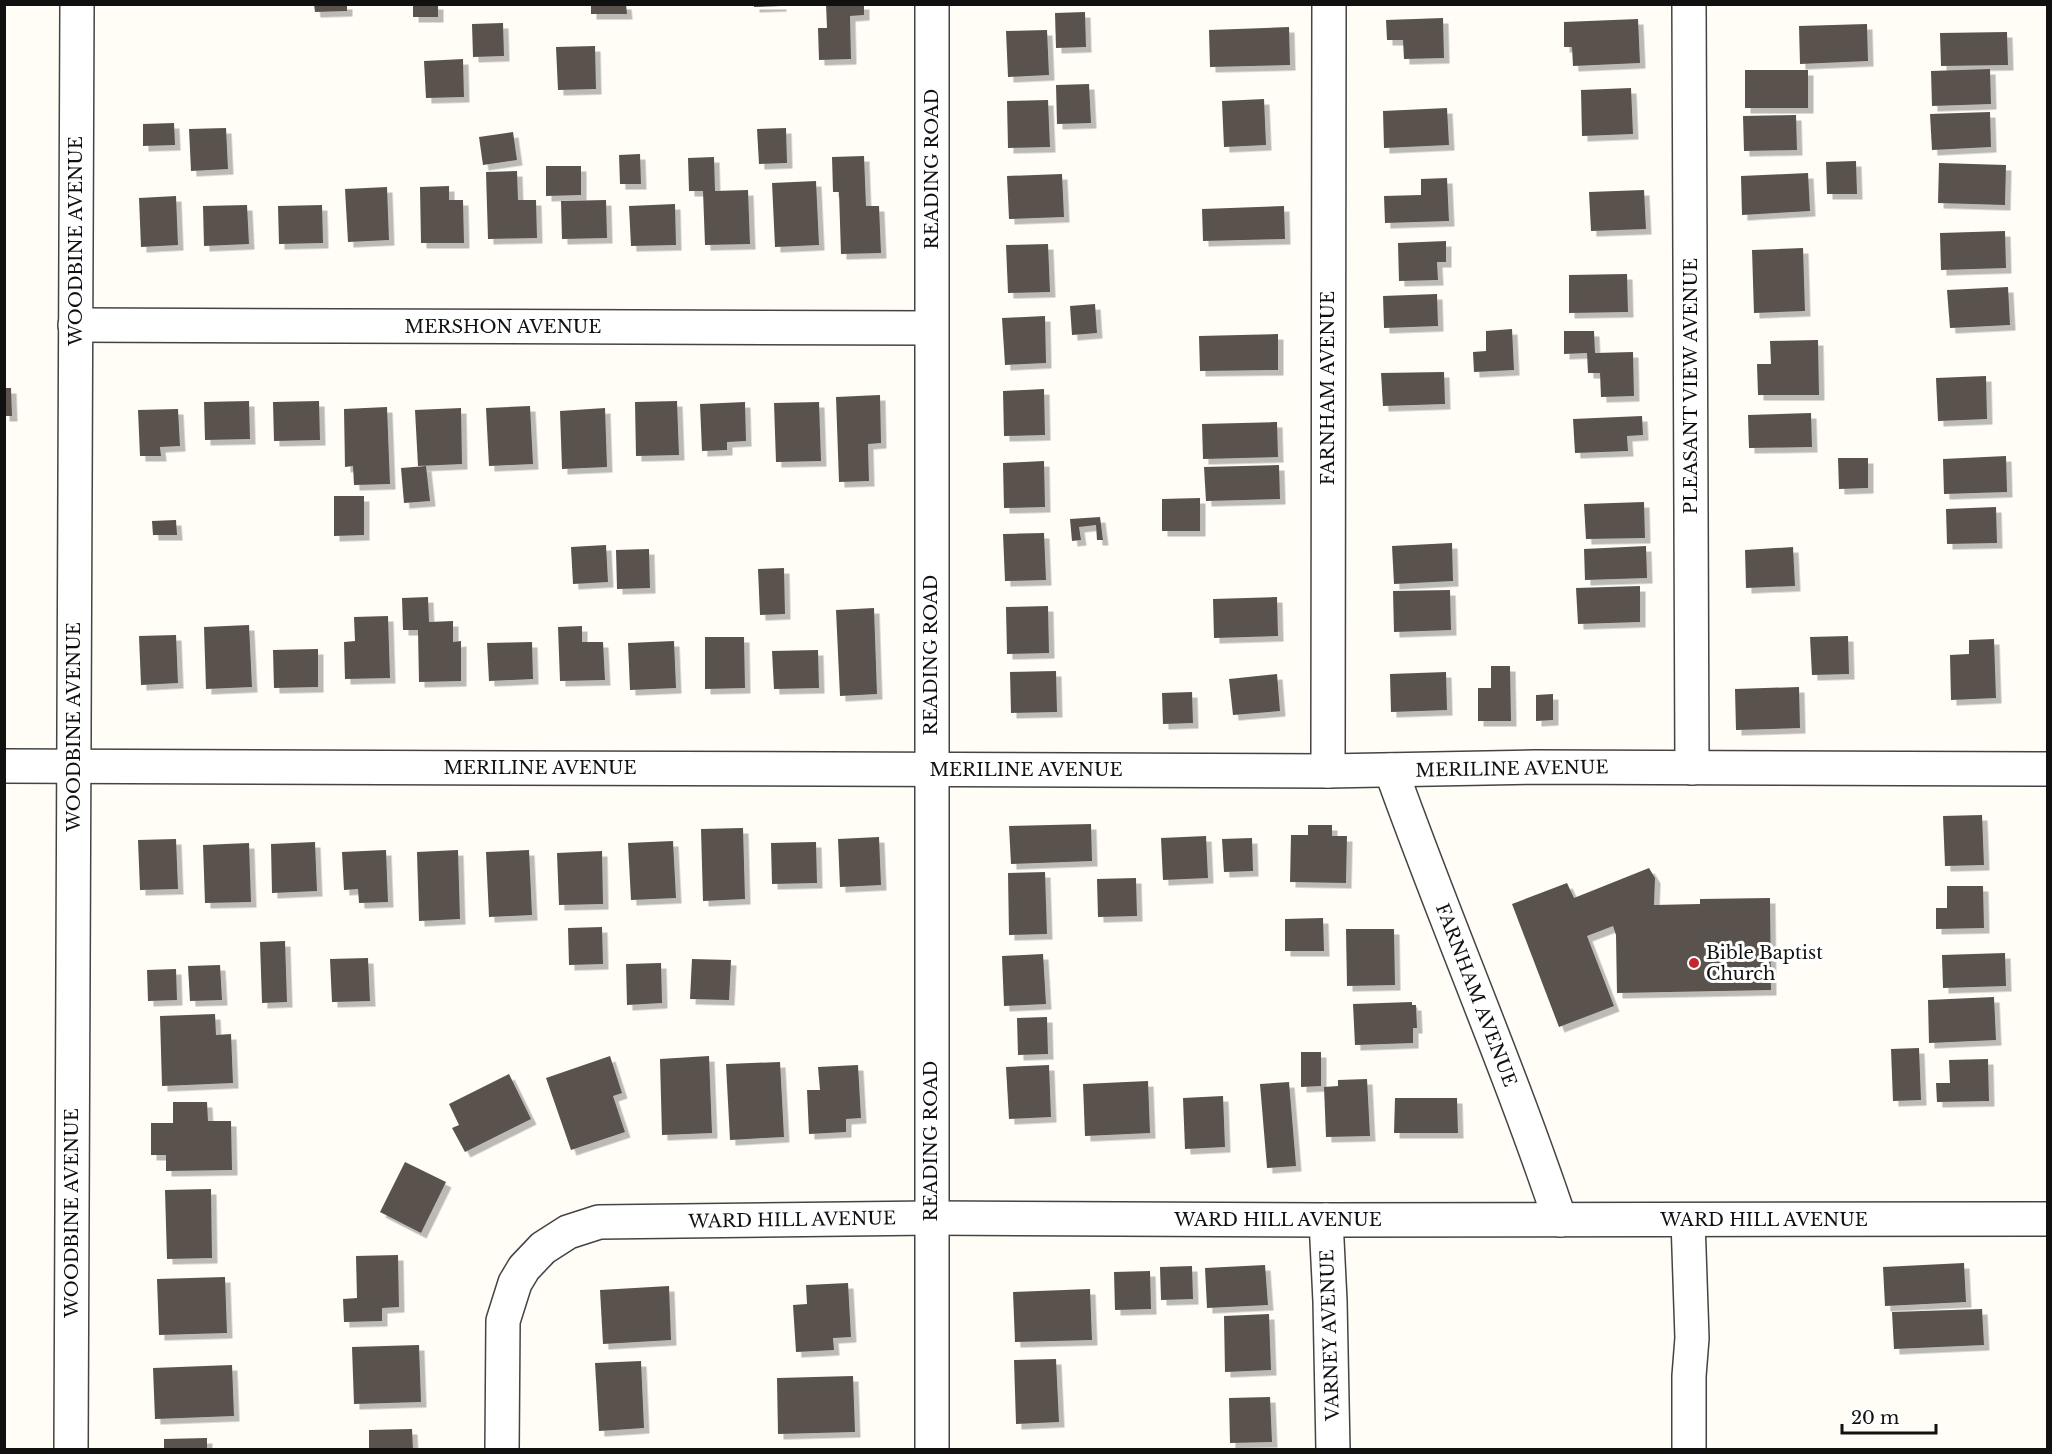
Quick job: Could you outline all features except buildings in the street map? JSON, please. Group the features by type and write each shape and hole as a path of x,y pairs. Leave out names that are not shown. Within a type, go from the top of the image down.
{"street":[{"name":"WOODBINE AVENUE","path":"71,1449 77,4"},
{"name":"READING ROAD","path":"932,4 932,1449"},
{"name":"FARNHAM AVENUE","path":"1328,771 1329,4"},
{"name":"PLEASANT VIEW AVENUE","path":"1689,4 1692,768"},
{"name":"MERSHON AVENUE","path":"75,325 931,328"},
{"name":"MERILINE AVENUE","path":"4,766 1328,771 1534,767 2048,769"},
{"name":"FARNHAM AVENUE","path":"1391,770 1536,1149 1560,1220"},
{"name":"WARD HILL AVENUE","path":"502,1449 503,1321 515,1283 524,1268 543,1248 568,1232 599,1222 931,1218 2048,1219"},
{"name":"VARNEY AVENUE","path":"1326,1220 1333,1449"},
{"path":"1688,1220 1692,1338 1689,1376 1689,1449"}],"place":[{"name":"Bible Baptist Church","path":"1694,963"}]}
